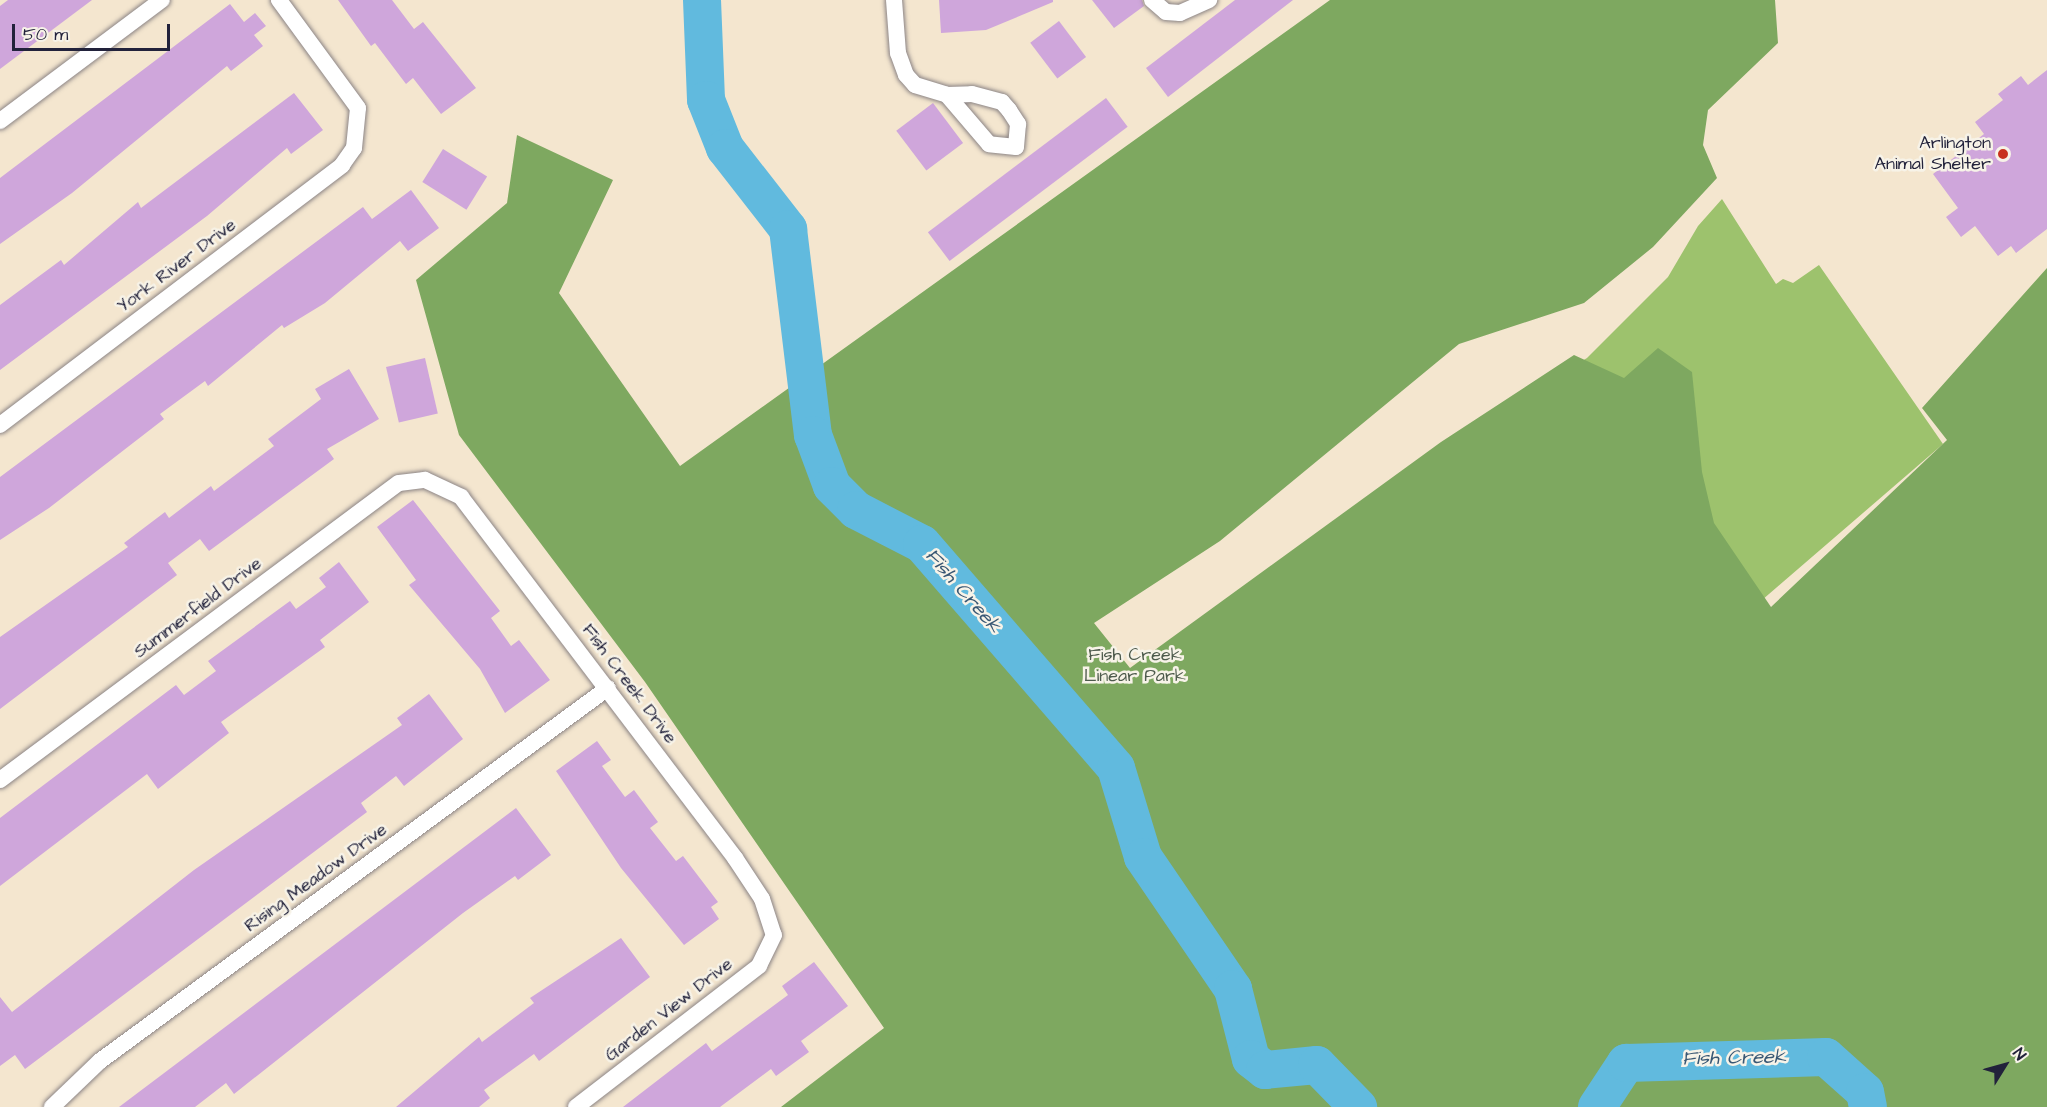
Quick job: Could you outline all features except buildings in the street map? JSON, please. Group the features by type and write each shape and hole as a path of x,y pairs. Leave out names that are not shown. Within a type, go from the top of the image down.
{"street":[{"path":"0,122 162,0"},
{"name":"York River Drive","path":"0,425 342,165 360,126 358,108 279,0"},
{"path":"894,0 898,53 906,75 915,85 947,95"},
{"path":"1152,0 1166,12 1180,13 1209,0"},
{"name":"Fish Creek Drive","path":"425,480 461,496 735,858 762,899 774,935"},
{"name":"Summerfield Drive","path":"0,780 399,483 425,480"},
{"name":"Rising Meadow Drive","path":"52,1107 100,1060 608,688"},
{"name":"Garden View Drive","path":"576,1107 759,966 774,935"}],"green space":[{"name":"Fish Creek Linear Park","path":"1330,0 1775,0 1778,43 1708,110 1703,145 1717,178 1653,247 1584,303 1459,344 1220,541 1094,623 1130,668 1441,442 1574,355 1624,378 1658,348 1692,372 1702,472 1714,523 1771,607 1947,440 1922,408 2047,268 2047,1107 781,1107 884,1028 645,682 459,435 416,280 507,203 517,135 613,180 559,293 680,466"},
{"path":"1722,199 1776,284 1783,279 1793,283 1819,265 1943,444 1674,676 1481,422 1587,358 1668,277 1698,226"}],"waterway":[{"name":"Fish Creek","path":"702,0 706,100 725,148 788,229 813,435 832,486 856,510 922,544 1116,768 1143,857 1233,989 1251,1059 1265,1070 1317,1065 1358,1107"},
{"name":"Fish Creek","path":"1597,1107 1626,1063 1826,1057 1865,1092 1868,1107"}],"place":[{"name":"Arlington Animal Shelter","path":"2003,154"}]}
